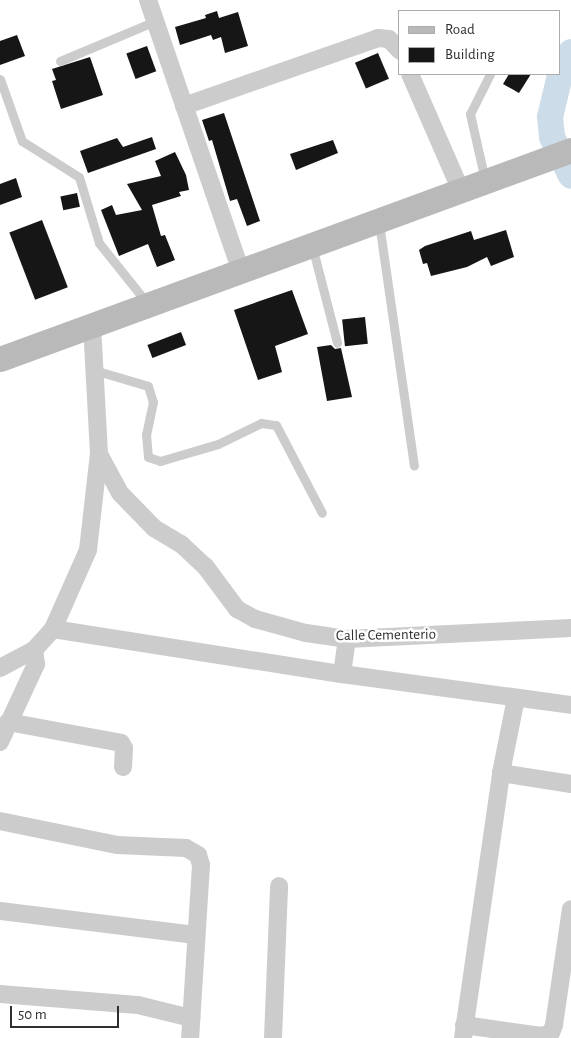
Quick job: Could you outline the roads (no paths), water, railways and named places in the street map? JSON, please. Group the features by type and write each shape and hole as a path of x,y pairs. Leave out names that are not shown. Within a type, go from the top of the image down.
{"main road":[{"path":"0,358 497,179 571,150"}],"street":[{"path":"148,0 241,271"},
{"path":"184,106 378,38 389,39 398,49"},
{"path":"410,75 462,191"},
{"path":"0,668 34,650 53,629 88,550 99,454 92,326"},
{"name":"Calle Cementerio","path":"99,454 120,493 154,528 182,544 205,566 237,608 255,618 306,633 347,639 571,628"},
{"path":"53,629 342,674 571,705"},
{"path":"342,674 347,639"},
{"path":"0,742 36,664 34,650"},
{"path":"516,698 502,773 463,1031 541,1036 551,1033 554,1025 571,909"},
{"path":"8,722 121,743 124,748 123,766"},
{"path":"502,773 571,784"},
{"path":"0,821 117,844 186,848 198,855 201,865 190,1038"},
{"path":"273,1038 280,886"},
{"path":"0,911 196,935"},
{"path":"0,994 138,1005 191,1018"}],"lane":[{"path":"60,61 155,22"},
{"path":"490,75 470,114 497,179"},
{"path":"0,79 22,141 79,177 99,243 148,306"},
{"path":"379,221 414,465"},
{"path":"311,246 337,344"},
{"path":"94,370 148,386 153,402 146,434 148,457 160,461 218,444 261,423 276,424 322,514"}],"waterway":[{"path":"561,71 571,52"},
{"path":"560,75 550,117 552,137 571,176"}]}
